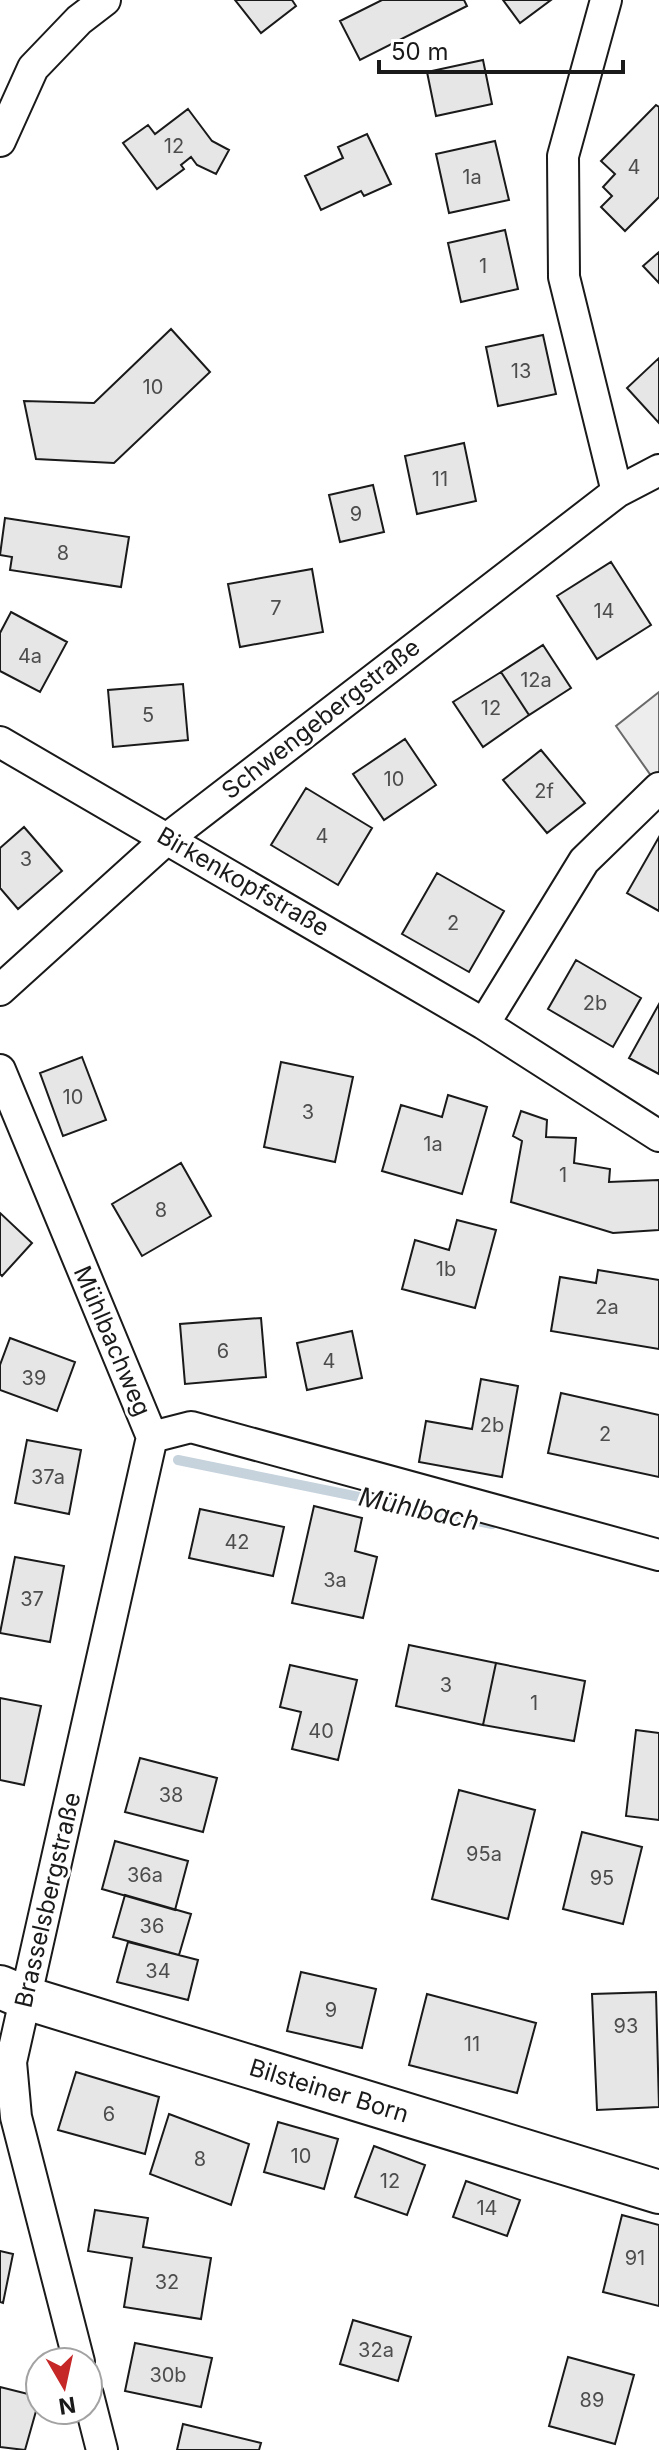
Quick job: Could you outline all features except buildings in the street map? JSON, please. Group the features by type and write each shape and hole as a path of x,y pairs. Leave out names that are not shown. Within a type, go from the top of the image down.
{"street":[{"path":"0,141 33,68 79,20 105,0"},
{"path":"606,0 563,156 564,277 617,492"},
{"name":"Schwengebergstraße","path":"0,990 168,838 617,492 659,470"},
{"name":"Birkenkopfstraße","path":"0,742 484,1024 659,1136"},
{"path":"484,1024 584,861 659,788"},
{"name":"Mühlbachweg","path":"0,1070 152,1437 191,1427 659,1555"},
{"name":"Brasselsbergstraße","path":"75,2346 16,2117 11,2062 13,1992 152,1437"},
{"name":"Bilsteiner Born","path":"13,1992 659,2192"},
{"path":"96,2426 102,2450"}],"shaded area":[{"path":"659,692 659,787 616,726"}],"waterway":[{"name":"Mühlbach","path":"178,1460 492,1524"}]}
